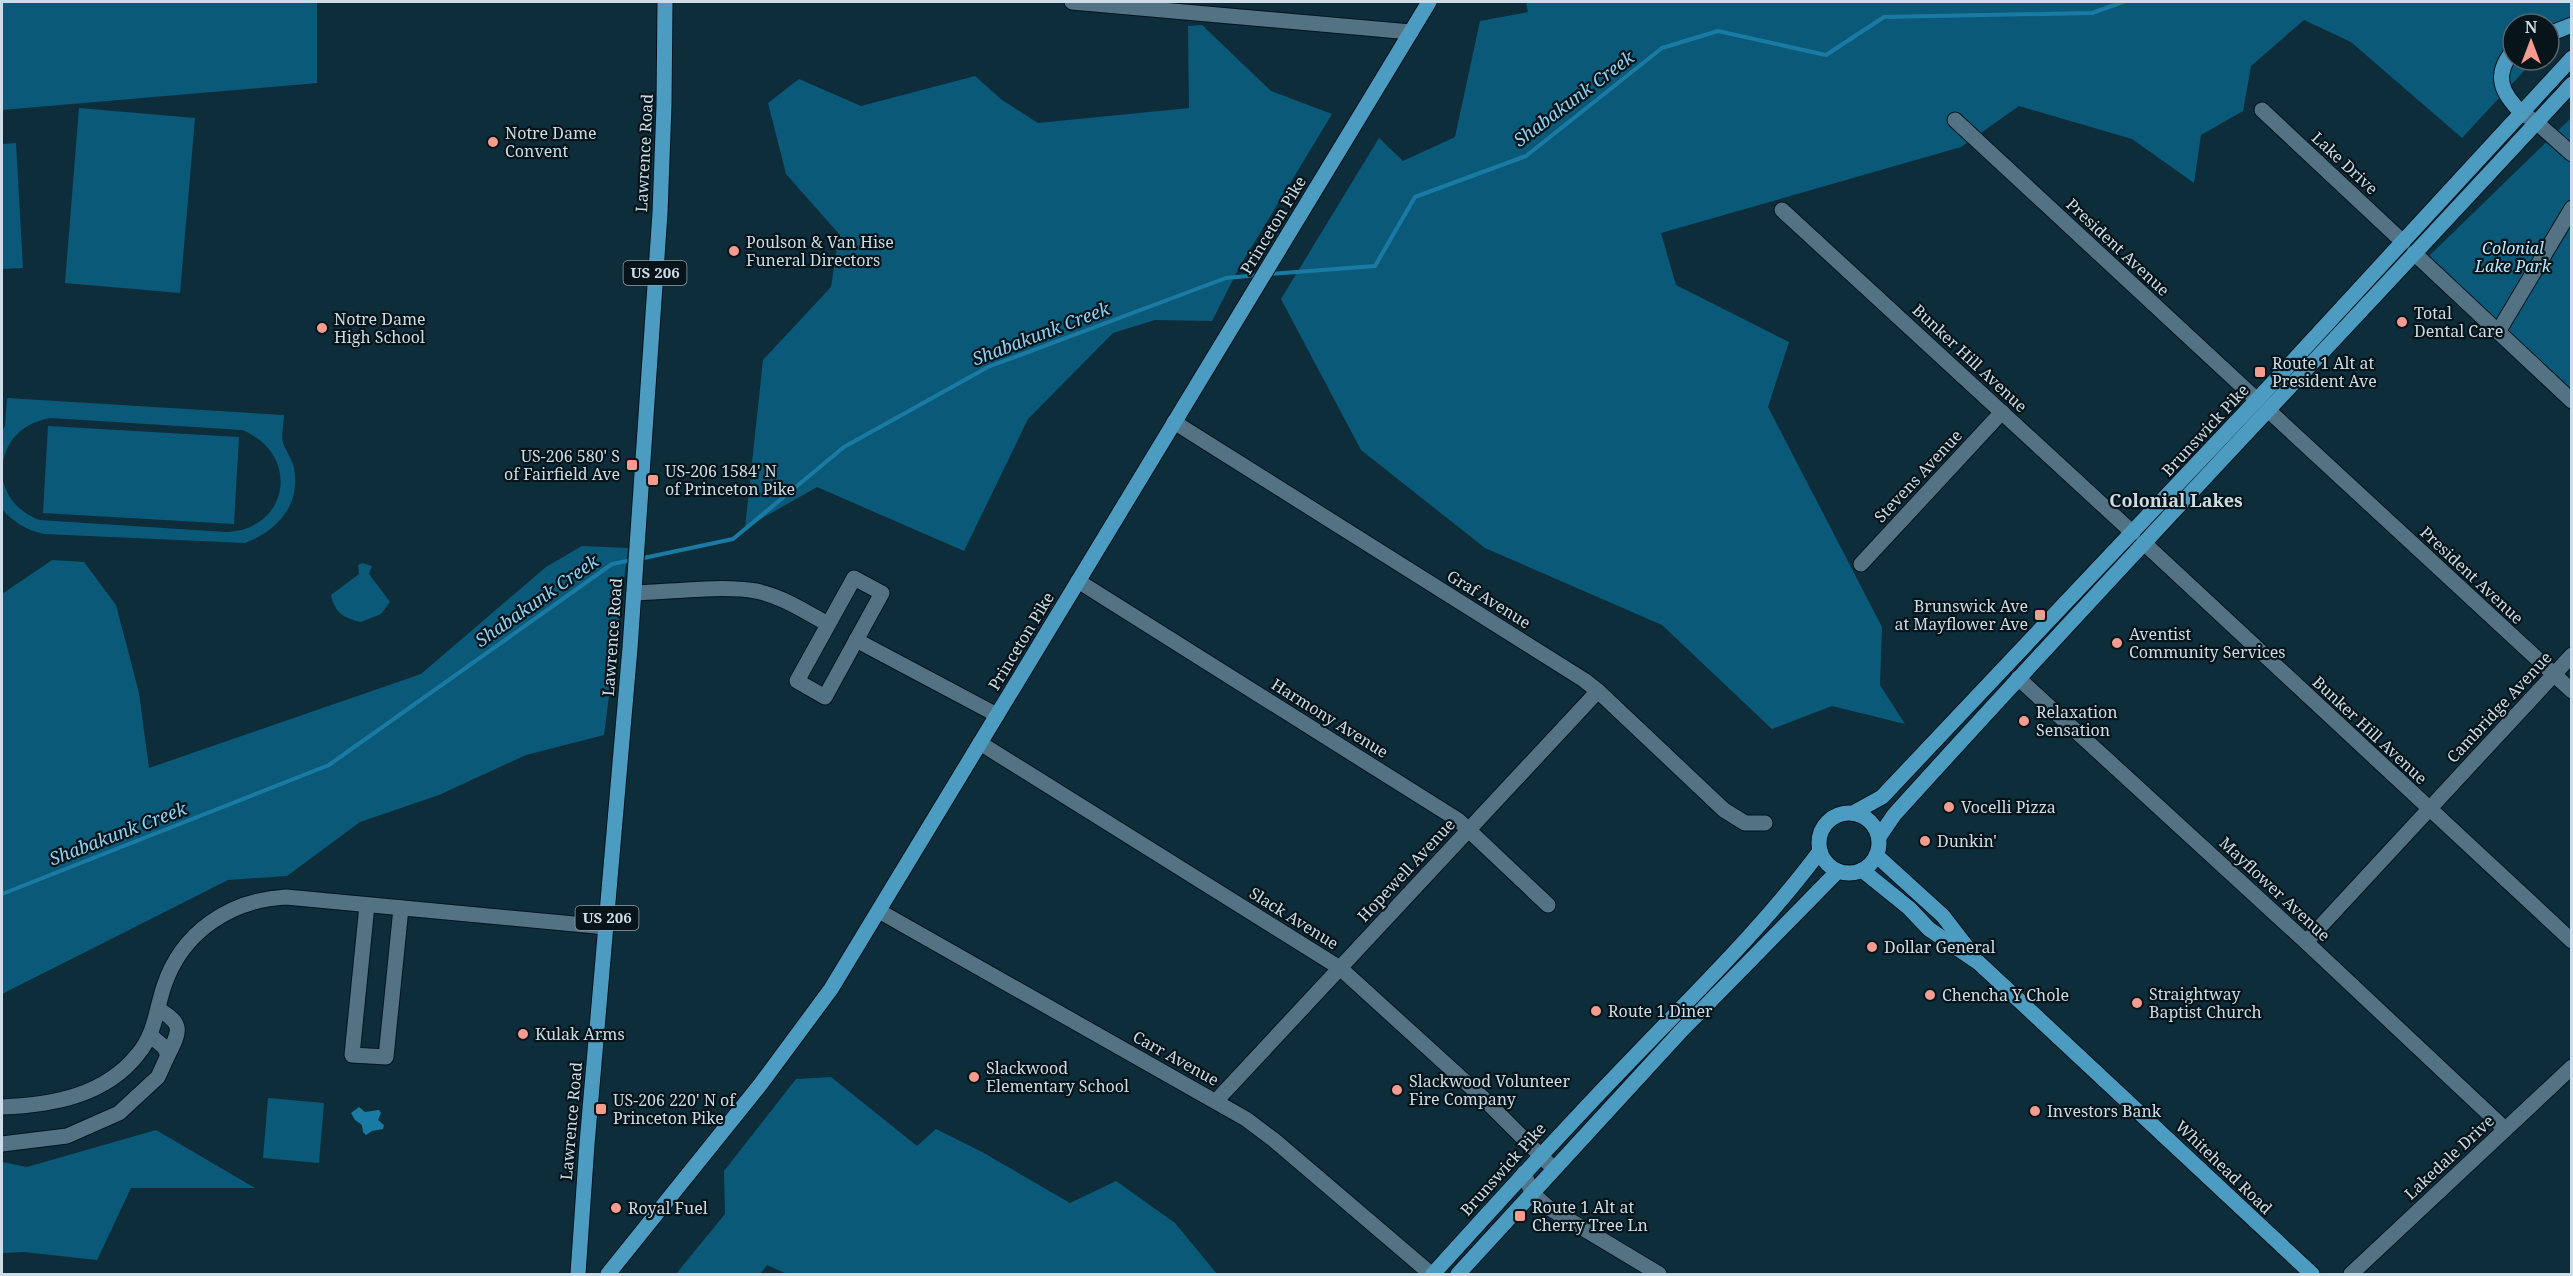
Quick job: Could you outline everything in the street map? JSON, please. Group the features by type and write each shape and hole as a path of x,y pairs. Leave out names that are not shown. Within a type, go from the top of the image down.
{"main road":[{"name":"Lawrence Road","path":"578,1275 634,593 661,192 665,2"},
{"name":"Princeton Pike","path":"608,1275 797,1038 831,989 1429,2"},
{"name":"Brunswick Pike","path":"1853,813 1882,797 2133,533 2571,58"},
{"path":"2502,72 2501,80 2509,100 2522,113"},
{"name":"Brunswick Pike","path":"1879,837 1894,815 2018,678 2571,84"},
{"path":"1853,813 1867,818 1874,823 1879,837 1876,855 1862,870 1849,873 1838,871 1829,866 1820,851 1820,836 1827,823 1839,815 1853,813"},
{"name":"Brunswick Pike","path":"1432,1275 1540,1155 1758,926 1797,882 1820,851"},
{"name":"Whitehead Road","path":"1876,855 1943,916 1979,963"},
{"name":"Whitehead Road","path":"1862,870 1909,908 1929,929 1979,963 2312,1275"},
{"path":"1458,1275 1553,1168 1682,1030 1838,871"}],"street":[{"path":"1072,2 1411,32"},
{"name":"Lake Drive","path":"2262,110 2403,242"},
{"path":"2522,113 2536,122 2571,154"},
{"name":"President Avenue","path":"1955,120 2257,400"},
{"path":"2498,332 2571,207"},
{"name":"Bunker Hill Avenue","path":"1782,210 2133,533"},
{"path":"2415,253 2571,401"},
{"name":"President Avenue","path":"2269,411 2571,691"},
{"name":"Stevens Avenue","path":"1861,564 2002,412"},
{"name":"Graf Avenue","path":"1174,422 1598,691 1724,810 1745,823 1765,823"},
{"name":"Bunker Hill Avenue","path":"2145,544 2571,941"},
{"path":"854,578 882,593 856,640 825,696 797,681 854,578"},
{"name":"Harmony Avenue","path":"1078,581 1458,820 1548,905"},
{"path":"634,593 736,589 756,591 780,599 828,624"},
{"path":"856,640 997,716"},
{"name":"Cambridge Avenue","path":"2307,942 2571,656"},
{"name":"Mayflower Avenue","path":"2018,678 2307,942 2505,1129"},
{"name":"Hopewell Avenue","path":"1216,1101 1598,691"},
{"name":"Slack Avenue","path":"981,743 1340,968 1468,1085 1553,1168"},
{"path":"2,1107 54,1103 96,1088 127,1067 139,1054 150,1035 164,987 182,951 194,936 221,915 258,900 278,898 606,927"},
{"path":"367,905 352,1055 386,1057 401,908"},
{"name":"Carr Avenue","path":"879,911 1216,1101 1274,1140 1432,1275"},
{"path":"2,1144 67,1136 119,1113 158,1077 178,1034 177,1024 171,1016 158,1009"},
{"path":"1670,1019 1682,1030"},
{"path":"150,1035 164,1047 168,1055"},
{"name":"Lakedale Drive","path":"2351,1275 2571,1066"},
{"path":"1524,1173 1533,1192 1549,1208 1659,1275"}],"green space":[{"path":"2,2 317,2 317,83 2,110"},
{"path":"1526,2 2571,2 2571,19 2561,30 2561,12 2501,12 2501,72 2523,72 2462,138 2351,42 2304,20 2251,66 2243,111 2201,135 2194,183 2132,139 2019,106 1961,147 1661,233 1676,285 1789,342 1768,407 1882,627 1880,685 1905,724 1832,706 1772,729 1662,625 1485,548 1361,450 1281,299 1379,138 1403,161 1455,137 1480,21 1528,12"},
{"path":"1202,25 1271,91 1332,114 1240,266 1212,321 1155,320 1113,333 1028,419 964,551 817,487 745,528 763,360 831,287 839,234 786,174 768,103 799,79 861,106 975,76 1002,100 1038,123 1189,108 1188,26"},
{"path":"79,108 195,118 180,293 65,283"},
{"name":"Colonial Lake Park","path":"2571,118 2571,393 2428,257"},
{"path":"16,143 23,268 2,269 2,144"},
{"path":"7,398 284,415 283,443 294,468 294,494 284,515 276,524 257,538 245,543 44,534 32,530 16,522 2,509 2,477 10,498 25,513 39,520 226,532 247,528 264,518 275,505 280,489 280,472 273,455 261,441 242,430 51,418 31,424 16,436 6,452 2,473 2,431 5,426"},
{"path":"48,426 239,437 234,524 43,513"},
{"path":"582,546 628,548 604,735 526,755 439,795 360,822 287,876 228,880 2,994 2,594 52,560 84,562 116,605 139,693 149,768 421,674 546,567"},
{"path":"362,563 372,566 369,574 390,602 381,614 361,622 341,614 331,595 359,574 358,565"},
{"path":"831,1077 917,1146 936,1129 982,1152 1070,1203 1116,1181 1175,1223 1217,1274 787,1274 767,1265 760,1274 676,1274 725,1214 724,1171 796,1079"},
{"path":"268,1098 324,1103 319,1163 263,1158"},
{"path":"156,1130 255,1188 131,1188 97,1260 24,1252 2,1253 2,1162 27,1167"}],"shaded area":[{"path":"359,1107 365,1112 379,1110 381,1113 378,1120 384,1125 383,1129 366,1135 362,1125 351,1113"}],"waterway":[{"name":"Shabakunk Creek","path":"1269,274 1375,266 1415,197 1526,156 1662,48 1718,31 1826,55 1884,17 2092,13 2123,2"},
{"name":"Shabakunk Creek","path":"639,559 733,539 844,447 988,367 1226,278 1259,275"},
{"name":"Shabakunk Creek","path":"2,894 329,765 612,564 632,560"}],"place":[{"name":"Notre Dame Convent","path":"493,142"},
{"name":"Poulson & Van Hise Funeral Directors","path":"734,251"},
{"name":"Total Dental Care","path":"2402,322"},
{"name":"Notre Dame High School","path":"322,328"},
{"name":"Route 1 Alt at President Ave","path":"2260,372"},
{"name":"US-206 580' S of Fairfield Ave","path":"632,465"},
{"name":"US-206 1584' N of Princeton Pike","path":"653,480"},
{"name":"Brunswick Ave at Mayflower Ave","path":"2040,615"},
{"name":"Aventist Community Services","path":"2117,643"},
{"name":"Relaxation Sensation","path":"2024,721"},
{"name":"Vocelli Pizza","path":"1949,807"},
{"name":"Dunkin'","path":"1925,841"},
{"name":"Dollar General","path":"1872,947"},
{"name":"Chencha Y Chole","path":"1930,995"},
{"name":"Straightway Baptist Church","path":"2137,1003"},
{"name":"Route 1 Diner","path":"1596,1011"},
{"name":"Kulak Arms","path":"523,1034"},
{"name":"Slackwood Elementary School","path":"974,1077"},
{"name":"Slackwood Volunteer Fire Company","path":"1397,1090"},
{"name":"US-206 220' N of Princeton Pike","path":"601,1109"},
{"name":"Investors Bank","path":"2035,1111"},
{"name":"Royal Fuel","path":"616,1208"},
{"name":"Route 1 Alt at Cherry Tree Ln","path":"1520,1216"}],"district":[{"name":"Colonial Lakes","path":"2176,501"}]}
